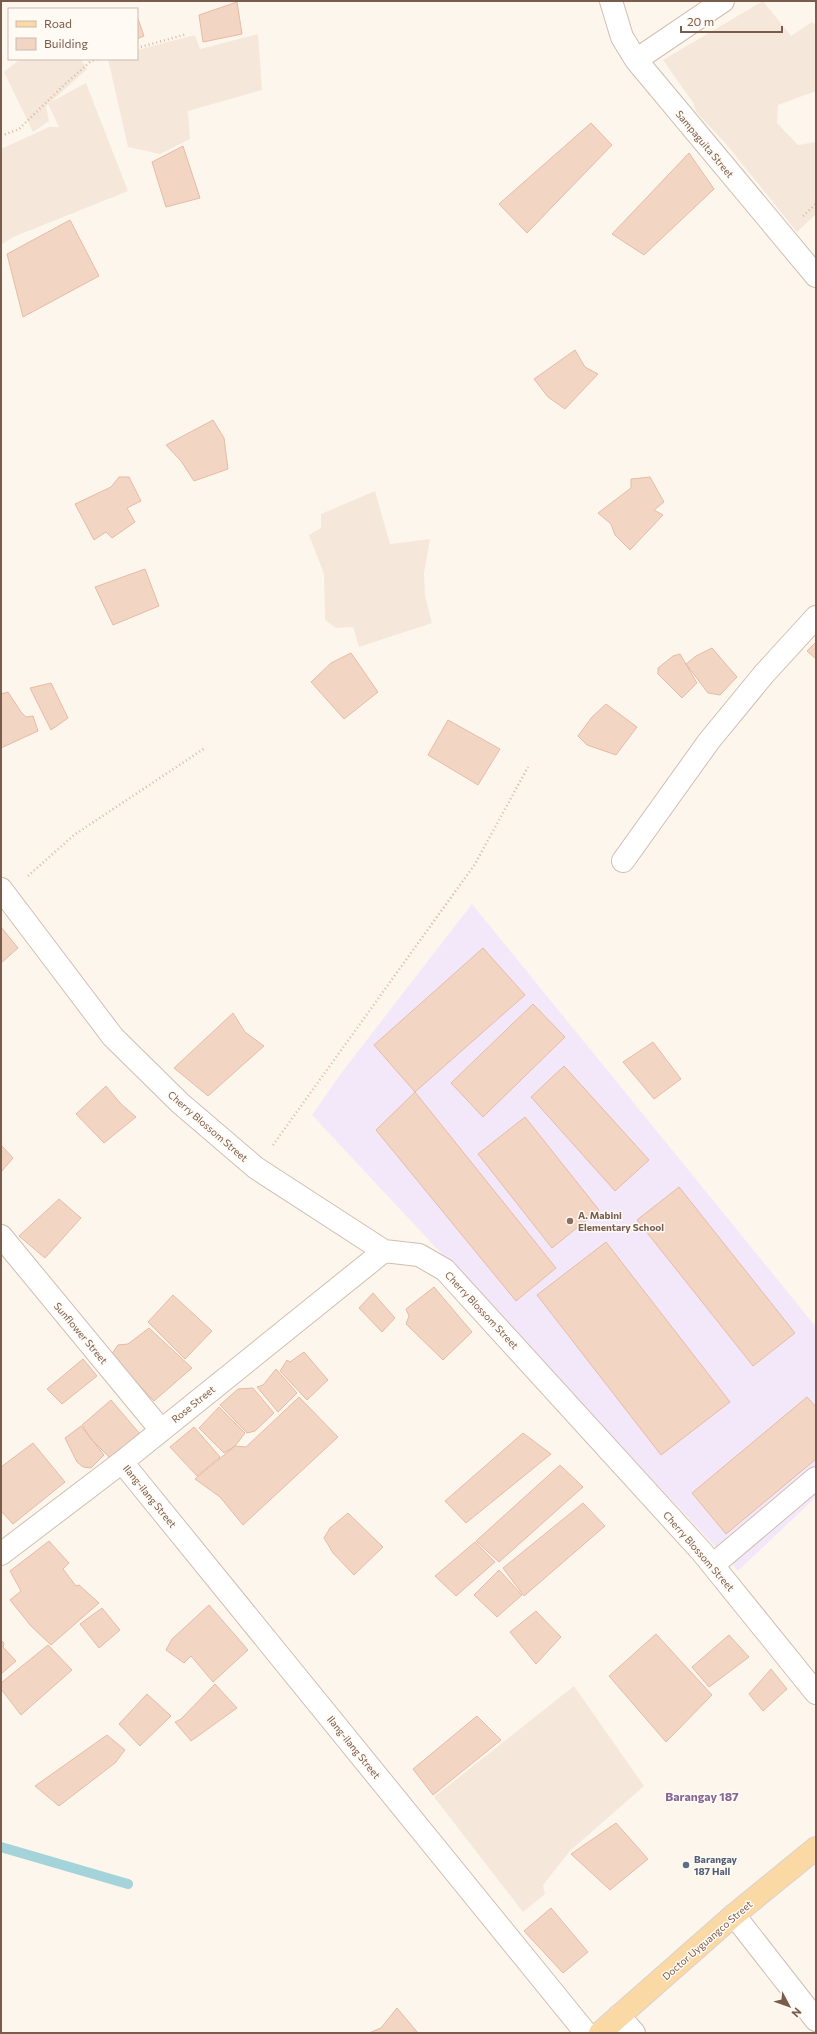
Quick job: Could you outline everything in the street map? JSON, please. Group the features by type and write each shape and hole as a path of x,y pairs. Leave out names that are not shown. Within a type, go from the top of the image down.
{"main road":[{"name":"Doctor Uyguangco Street","path":"600,2033 734,1915 816,1848"}],"street":[{"name":"Sampaguita Street","path":"612,1 622,37 636,60 816,276"},
{"path":"636,60 723,1"},
{"path":"623,861 708,741 764,674 816,617"},
{"name":"Cherry Blossom Street","path":"3,892 113,1037 180,1103 256,1168 384,1251 419,1255 445,1270 713,1565 816,1693"},
{"name":"Sunflower Street","path":"1,1236 161,1430"},
{"name":"Rose Street","path":"1,1554 122,1462 384,1251"},
{"name":"Ilang-ilang Street","path":"122,1462 586,2033"},
{"path":"713,1565 816,1478"},
{"path":"734,1915 816,2020"},
{"path":"619,2016 634,2033"}],"path":[{"path":"138,48 187,34"},
{"path":"1,136 19,129 62,87 91,61 94,60"},
{"path":"3,892 74,835 206,748"},
{"path":"256,1168 475,864 528,767"}],"shaded area":[{"path":"763,1 791,36 812,22 816,26 816,91 778,105 777,123 798,145 816,142 816,214 797,232 727,145 696,112 694,104 663,60"},
{"path":"258,34 262,90 188,111 190,139 160,154 128,147 108,60 138,60 138,50 195,35 200,49"},
{"path":"19,60 82,60 87,69 51,102 86,83 128,191 13,237 1,245 1,149 49,127 59,127 48,104 46,106 49,121 33,132 4,72"},
{"path":"375,491 390,544 430,539 424,573 425,596 432,623 359,647 353,627 336,628 325,620 324,574 309,535 321,528 321,514"},
{"name":"A. Mabini Elementary School","path":"472,904 816,1327 816,1497 738,1571 312,1115 342,1072"},
{"path":"574,1686 644,1786 570,1851 543,1885 545,1894 523,1912 434,1797"}],"building":[{"path":"237,2 242,34 203,42 199,15"},
{"path":"138,19 144,36 138,39"},
{"path":"591,123 612,145 527,233 499,204"},
{"path":"183,146 200,198 166,207 152,162"},
{"path":"689,153 714,189 644,255 612,234"},
{"path":"70,220 99,276 23,317 7,254"},
{"path":"575,350 585,367 598,374 565,409 548,397 534,379"},
{"path":"213,420 224,438 228,469 194,481 181,461 166,445"},
{"path":"119,477 129,477 141,501 127,508 135,522 112,538 106,532 94,540 75,504 111,487"},
{"path":"650,477 664,502 654,510 663,515 630,550 615,535 611,524 598,513 631,488 631,479"},
{"path":"145,569 159,606 113,625 95,587"},
{"path":"816,642 816,659 807,651"},
{"path":"712,648 737,677 720,695 708,693 686,664 696,656"},
{"path":"351,653 378,692 344,719 311,682 331,663"},
{"path":"680,654 697,683 682,698 658,674 658,668 673,656"},
{"path":"51,683 68,718 51,730 30,688"},
{"path":"8,692 26,717 33,716 38,731 1,748 1,694"},
{"path":"606,704 637,727 616,755 587,745 578,736 592,717"},
{"path":"448,720 500,749 478,785 428,755"},
{"path":"1,927 18,948 1,963"},
{"path":"483,948 525,995 415,1092 374,1045"},
{"path":"533,1004 565,1037 483,1117 451,1083"},
{"path":"233,1013 245,1032 264,1046 208,1096 174,1068"},
{"path":"653,1042 681,1079 654,1099 623,1062"},
{"path":"564,1066 649,1160 615,1191 531,1097"},
{"path":"106,1086 121,1104 136,1117 104,1143 76,1114"},
{"path":"415,1092 556,1268 516,1301 376,1130"},
{"path":"525,1117 599,1210 552,1248 478,1154"},
{"path":"1,1145 13,1158 1,1172"},
{"path":"679,1187 795,1333 753,1366 637,1220"},
{"path":"59,1199 81,1218 45,1258 19,1236"},
{"path":"606,1242 730,1402 661,1455 537,1295"},
{"path":"434,1287 472,1332 443,1360 406,1324 409,1316 406,1309"},
{"path":"373,1293 395,1318 382,1332 359,1308"},
{"path":"173,1295 212,1331 185,1359 148,1322"},
{"path":"149,1328 192,1368 154,1401 111,1355 118,1345 128,1344"},
{"path":"304,1352 328,1380 307,1400 280,1371 287,1360 290,1362"},
{"path":"83,1359 97,1376 62,1404 47,1389"},
{"path":"276,1369 297,1393 278,1412 257,1387 263,1385"},
{"path":"253,1388 274,1413 255,1431 247,1433 220,1405 238,1389"},
{"path":"299,1397 338,1437 243,1525 220,1497 195,1479 235,1446 246,1447"},
{"path":"807,1397 816,1407 816,1459 726,1534 692,1493"},
{"path":"111,1400 140,1434 110,1458 91,1439 82,1425"},
{"path":"219,1407 245,1433 235,1446 224,1453 199,1428"},
{"path":"81,1426 104,1455 91,1468 83,1467 77,1462 65,1438"},
{"path":"194,1427 220,1457 197,1476 170,1447"},
{"path":"523,1433 551,1454 466,1523 445,1501"},
{"path":"33,1443 65,1482 13,1524 1,1511 1,1467"},
{"path":"560,1465 583,1487 499,1562 476,1541"},
{"path":"583,1503 605,1526 524,1596 503,1568"},
{"path":"348,1513 383,1547 354,1575 333,1553 324,1538 330,1528"},
{"path":"49,1541 69,1563 63,1569 76,1586 79,1585 99,1603 51,1645 31,1626 10,1600 21,1591 10,1571"},
{"path":"475,1542 495,1562 456,1596 435,1576"},
{"path":"499,1570 522,1595 497,1617 474,1595"},
{"path":"209,1605 248,1650 213,1682 191,1656 184,1663 166,1650 172,1639"},
{"path":"102,1608 120,1630 99,1648 80,1624"},
{"path":"536,1611 561,1637 536,1664 510,1632"},
{"path":"656,1634 712,1695 666,1742 609,1676"},
{"path":"729,1635 749,1657 709,1687 692,1667"},
{"path":"1,1640 4,1643 3,1647 16,1661 1,1674"},
{"path":"48,1645 72,1670 21,1715 1,1689 1,1683"},
{"path":"771,1669 787,1689 763,1711 749,1694"},
{"path":"215,1684 237,1708 191,1741 175,1722 181,1719"},
{"path":"147,1694 171,1716 140,1746 119,1724"},
{"path":"477,1716 501,1740 433,1795 413,1769"},
{"path":"107,1735 125,1750 115,1763 59,1806 35,1786"},
{"path":"616,1823 648,1859 610,1890 571,1854"},
{"path":"551,1908 588,1952 563,1973 524,1931"},
{"path":"397,2008 418,2033 369,2033 381,2028"}],"waterway":[{"path":"1,1847 128,1884"}],"place":[{"name":"A. Mabini Elementary School","path":"570,1221"},
{"name":"Barangay 187 Hall","path":"686,1865"}],"district":[{"name":"Barangay 187","path":"702,1796"}]}
